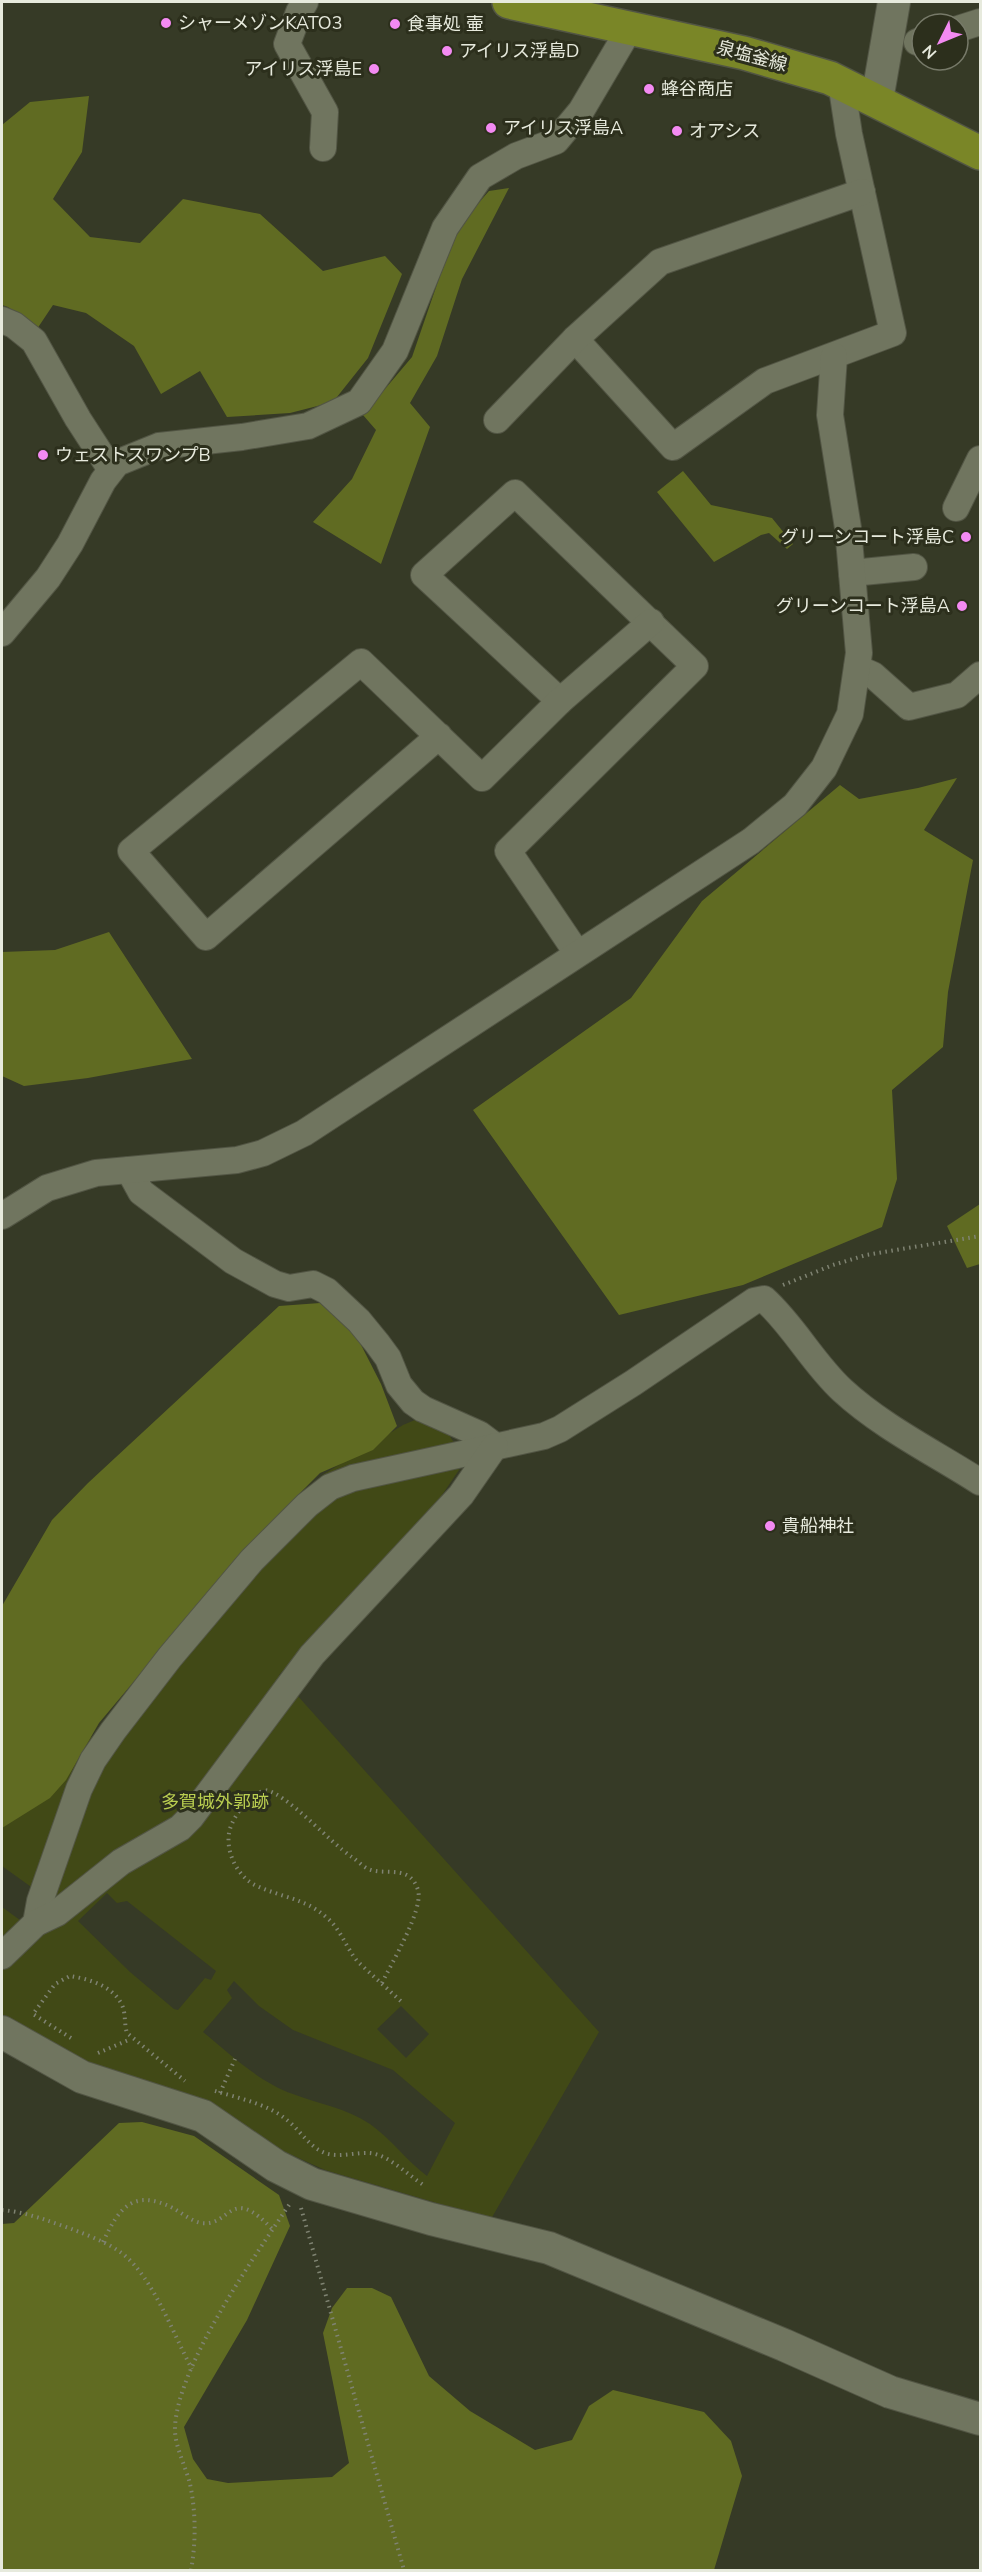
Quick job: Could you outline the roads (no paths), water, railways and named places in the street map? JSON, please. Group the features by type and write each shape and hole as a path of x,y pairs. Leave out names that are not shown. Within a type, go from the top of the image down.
{"main road":[{"name":"泉塩釜線","path":"509,2 744,52 841,82 981,153"}],"street":[{"path":"305,2 287,44 325,112 323,148"},
{"path":"877,100 894,2"},
{"path":"2,633 48,578 117,463 159,446 242,437 308,426 359,402 394,351 445,228 480,177 516,156 556,141 581,111 630,28"},
{"path":"575,339 673,447 765,381 893,333 849,134 841,82"},
{"path":"497,420 575,339 660,262 862,192"},
{"path":"2,320 14,325 34,341 78,419 111,470"},
{"path":"2,1216 47,1188 96,1173 237,1160 263,1153 304,1133 751,841 795,805 824,768 849,714 859,653 852,573 830,416 834,356"},
{"path":"956,508 981,459"},
{"path":"560,701 424,575 515,493 694,666 508,851 577,953"},
{"path":"852,573 914,567"},
{"path":"439,736 206,937 131,851 361,662 439,736 482,778 560,701 651,622"},
{"path":"857,668 873,675 909,707 957,695 981,675"},
{"path":"129,1170 141,1192 233,1261 275,1284 289,1288 313,1284 327,1291 359,1321 383,1350 399,1385 413,1402 423,1409 479,1434 495,1446"},
{"path":"36,1923 40,1901 79,1789 93,1760 170,1657 252,1560 307,1505 330,1487 352,1478 533,1439 560,1429 754,1302 764,1299 787,1323 814,1360 843,1391 898,1431 981,1482"},
{"path":"2,1956 36,1923 57,1913 121,1862 180,1828 191,1817 312,1655 461,1495 495,1446"},
{"path":"2,2032 82,2077 203,2116 276,2166 312,2184 430,2219 549,2248 784,2345 890,2392 981,2419"}],"place":[{"name":"シャーメゾンKATO3","path":"166,23"},
{"name":"食事処 壷","path":"395,24"},
{"name":"アイリス浮島D","path":"447,51"},
{"name":"アイリス浮島E","path":"374,69"},
{"name":"蜂谷商店","path":"649,89"},
{"name":"アイリス浮島A","path":"491,128"},
{"name":"オアシス","path":"677,131"},
{"name":"ウェストスワンプB","path":"43,455"},
{"name":"グリーンコート浮島C","path":"966,537"},
{"name":"グリーンコート浮島A","path":"962,606"},
{"name":"貴船神社","path":"770,1526"}],"park label":[{"name":"多賀城外郭跡","path":"215,1802"}]}
